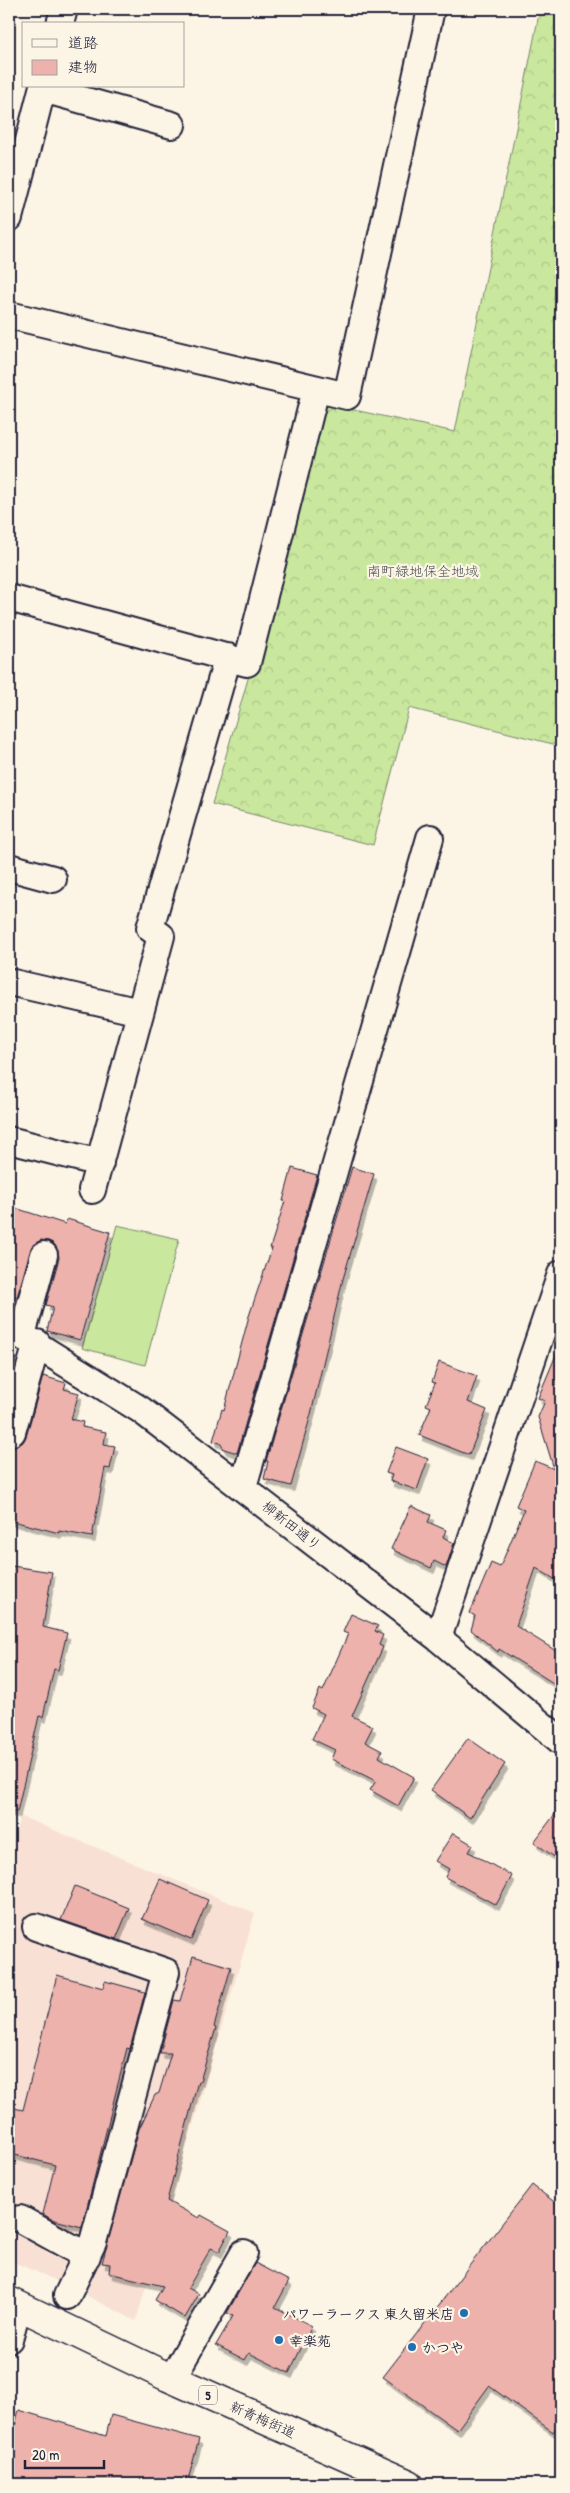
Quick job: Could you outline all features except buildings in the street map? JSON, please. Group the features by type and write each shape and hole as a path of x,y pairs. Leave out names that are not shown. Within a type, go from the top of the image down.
{"main road":[{"name":"新青梅街道","path":"14,2304 172,2378 410,2484"}],"street":[{"path":"61,22 64,9"},
{"path":"9,316 347,396 431,9"},
{"path":"9,218 43,88 172,125"},
{"path":"9,598 247,663 316,389"},
{"path":"92,1190 161,936 150,928 228,657"},
{"path":"243,1487 430,838"},
{"path":"9,867 53,879"},
{"path":"9,982 140,1012"},
{"path":"9,1140 100,1162"},
{"path":"9,1431 12,1432 22,1335 44,1255"},
{"path":"438,1638 561,1274"},
{"name":"柳新田通り","path":"22,1335 141,1410 438,1638 561,1741"},
{"path":"36,1927 166,1972 93,2242 67,2296"},
{"path":"20,2219 87,2256"},
{"path":"172,2378 244,2253"},
{"path":"9,2339 14,2304"}],"shaded area":[{"path":"20,1816 255,1913 136,2321 64,2284 9,2260 9,1857"}],"green space":[{"name":"南町緑地保全地域","path":"540,9 561,9 561,746 409,708 373,845 212,804 327,404 455,432"},
{"path":"117,1225 179,1239 145,1365 82,1348"}],"place":[{"name":"パワーラークス 東久留米店","path":"464,2313"},
{"name":"幸楽苑","path":"279,2340"},
{"name":"かつや","path":"412,2347"}]}
